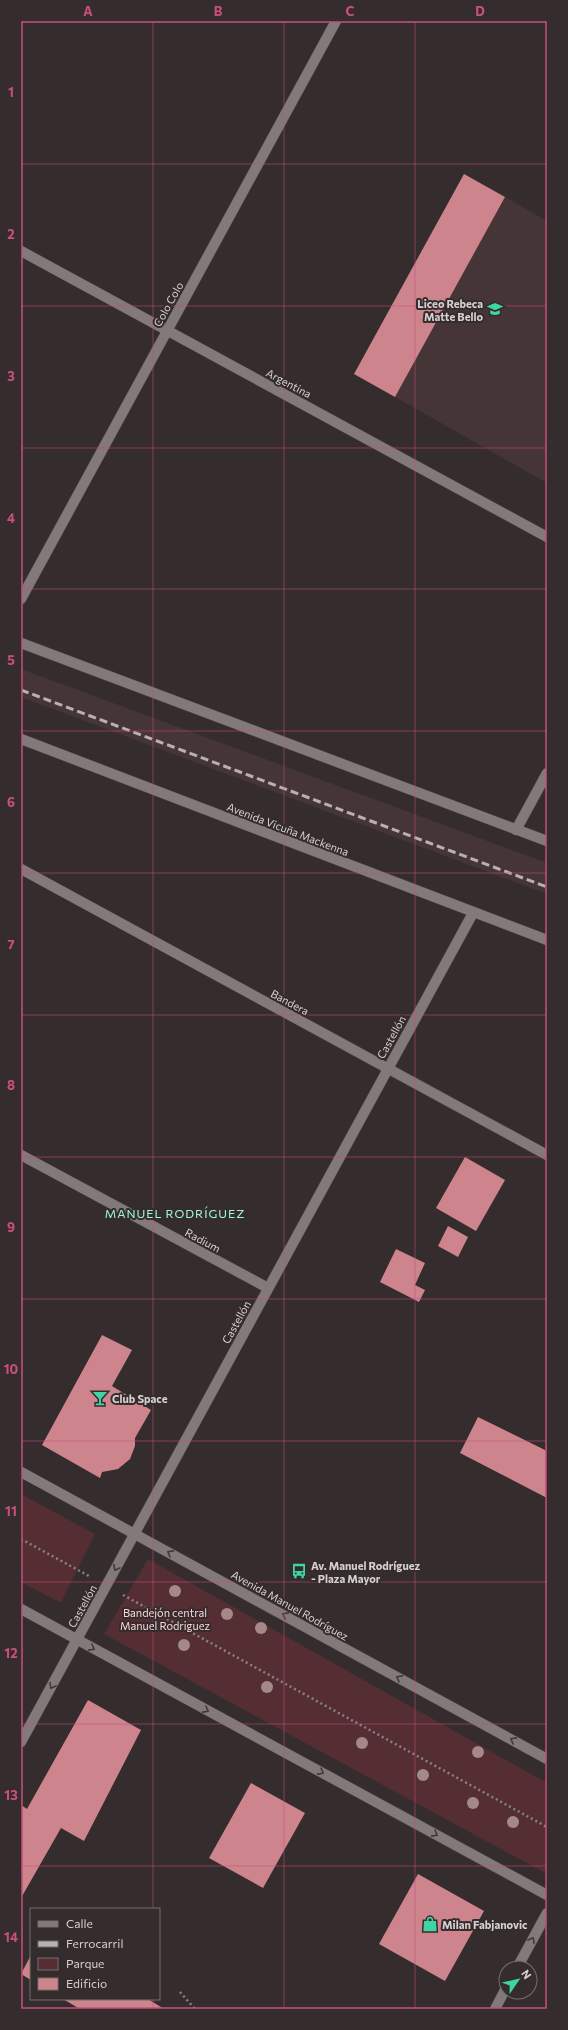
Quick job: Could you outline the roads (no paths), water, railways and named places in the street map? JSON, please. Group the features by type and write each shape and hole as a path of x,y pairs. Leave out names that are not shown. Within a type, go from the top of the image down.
{"street":[{"name":"Colo Colo","path":"21,599 336,21"},
{"name":"Argentina","path":"21,250 547,537"},
{"path":"21,643 547,842"},
{"name":"Avenida Vicuña Mackenna","path":"21,739 547,940"},
{"path":"516,830 547,773"},
{"name":"Bandera","path":"21,869 547,1155"},
{"name":"Castellón","path":"21,1742 473,913"},
{"name":"Radium","path":"21,1155 268,1288"},
{"name":"Avenida Manuel Rodríguez","path":"21,1472 547,1759"},
{"path":"21,1610 547,1895"},
{"path":"521,1960 547,1913"},
{"path":"495,2009 500,2000"}],"railway":[{"path":"21,690 547,887"}],"place":[{"name":"Liceo Rebeca Matte Bello","path":"495,309"},
{"name":"Club Space","path":"100,1398"},
{"name":"Av. Manuel Rodríguez - Plaza Mayor","path":"299,1571"},
{"name":"Milan Fabjanovic","path":"430,1924"}],"district":[{"name":"MANUEL RODRÍGUEZ","path":"175,1213"}],"park label":[{"name":"Bandejón central Manuel Rodriguez","path":"165,1618"}]}
